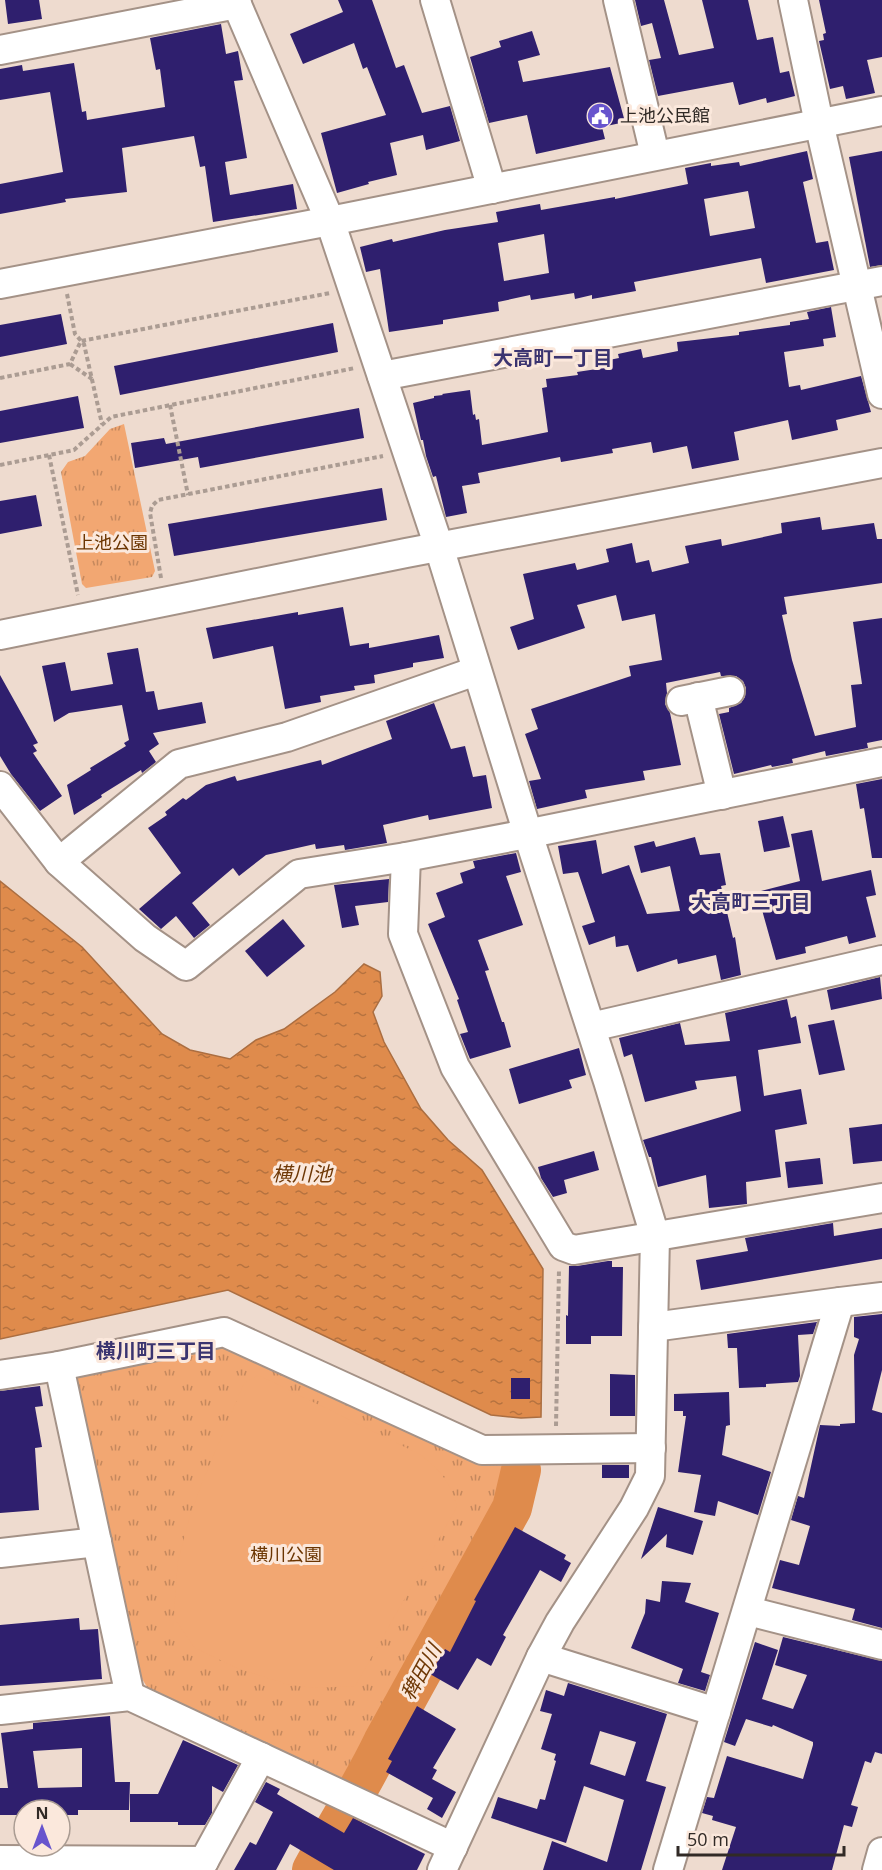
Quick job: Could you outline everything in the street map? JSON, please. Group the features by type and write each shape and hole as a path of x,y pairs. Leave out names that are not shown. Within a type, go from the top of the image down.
{"street":[{"path":"435,0 492,189"},
{"path":"618,0 656,155"},
{"path":"793,0 819,123 870,283 882,394"},
{"path":"0,50 236,2 330,221 439,547 655,1236 650,1476 634,1508 560,1622 541,1657 447,1859 364,1805 130,1696 0,1710"},
{"path":"0,284 882,111"},
{"path":"380,370 870,283"},
{"path":"0,635 439,547 882,463"},
{"path":"59,862 179,764 287,737 476,671"},
{"path":"722,795 689,699 730,691"},
{"path":"0,786 59,862 145,938 186,966 299,874 528,834 882,762"},
{"path":"406,857 403,934 455,1067 563,1246 574,1250 882,1198"},
{"path":"591,1027 882,960"},
{"path":"653,1327 882,1297"},
{"path":"668,1870 840,1302"},
{"path":"0,1376 224,1332 482,1450 651,1448"},
{"path":"59,1365 130,1696"},
{"path":"0,1553 97,1542"},
{"path":"748,1611 882,1645"},
{"path":"541,1657 716,1712"},
{"path":"0,1860 201,1866 261,1757"},
{"path":"877,1870 882,1852"}],"path":[{"path":"62,273 75,334 84,345 102,425"},
{"path":"81,341 341,291"},
{"path":"70,364 81,341"},
{"path":"0,378 70,364 92,379"},
{"path":"0,465 74,450 111,417 380,370"},
{"path":"170,405 188,495"},
{"path":"162,582 150,513 152,506 158,500 392,454"},
{"path":"49,455 78,598"},
{"path":"556,1449 559,1263"}],"green space":[{"name":"上池公園","path":"124,424 155,571 152,577 86,588 82,584 61,472 68,462 85,456 110,429"},
{"name":"横川公園","path":"215,1342 514,1460 501,1505 485,1545 440,1622 354,1785 147,1687 141,1677 76,1380 82,1368"},
{"path":"258,1375 421,1455 444,1478 457,1507 355,1686 314,1688 290,1685 239,1669 195,1648 176,1621 174,1610 178,1561 190,1516 244,1383"}],"water":[{"name":"横川池","path":"0,881 82,947 162,1034 190,1050 230,1059 256,1040 284,1029 335,992 364,964 380,972 382,996 373,1012 384,1042 421,1109 448,1140 482,1170 543,1269 541,1417 491,1415 228,1290 0,1339"}],"building":[{"path":"5,0 39,0 42,19 8,24"},
{"path":"338,0 372,0 396,68 404,65 422,113 450,106 460,141 426,150 423,135 390,143 397,175 337,193 321,133 386,115 367,67 363,69 354,43 303,64 290,34 343,12"},
{"path":"635,0 664,0 679,55 714,48 702,0 748,0 757,40 773,37 780,73 789,71 795,96 767,103 766,98 739,105 733,82 658,96 649,60 661,58 652,23 641,26"},
{"path":"819,0 882,0 882,57 867,60 875,93 846,99 843,86 830,89 819,41 824,40 823,34 826,33"},
{"path":"221,24 226,54 238,51 243,80 234,81 247,158 225,162 230,195 293,184 297,209 213,222 205,166 200,167 194,136 122,148 127,192 65,199 66,202 0,214 0,184 63,172 50,92 0,100 0,69 22,65 23,71 74,63 82,112 86,111 87,120 165,107 160,69 156,70 150,38"},
{"path":"532,31 540,55 518,61 523,82 610,67 625,122 602,127 605,139 536,154 527,115 489,123 470,57 501,47 499,41"},
{"path":"807,151 813,179 803,182 816,243 828,241 834,270 766,283 761,258 634,282 636,291 592,299 592,295 575,299 574,293 531,300 530,295 498,302 499,311 443,320 443,324 389,332 380,269 366,272 360,247 392,239 393,242 445,230 498,222 496,212 540,204 541,210 615,197 615,199 688,184 685,168 711,163 711,166 739,162 740,166","holes":["748,191 755,228 710,236 704,199","544,234 549,273 504,281 498,243"]},
{"path":"882,151 882,265 870,267 849,157"},
{"path":"831,307 836,337 823,339 824,346 784,352 789,387 800,385 801,390 861,376 871,412 836,420 838,430 792,440 788,420 734,432 739,460 692,469 687,446 653,453 651,442 612,449 613,453 561,462 560,457 478,473 480,483 462,486 467,513 446,517 436,476 433,477 423,440 421,440 413,403 442,394 470,390 473,415 475,414 476,420 479,419 482,445 548,432 542,388 547,387 546,379 578,375 577,372 610,367 609,360 619,358 618,354 641,349 643,358 678,351 677,342 739,335 739,332 790,325 790,322 809,319 807,312"},
{"path":"61,314 67,344 0,357 0,325"},
{"path":"333,323 338,352 120,395 114,366"},
{"path":"78,396 84,428 0,443 0,411"},
{"path":"359,408 364,438 200,468 198,457 135,468 131,443 164,438 166,444"},
{"path":"382,488 387,520 174,556 168,524"},
{"path":"36,495 42,526 0,534 0,501"},
{"path":"820,517 822,530 874,523 877,539 882,539 882,583 784,597 787,614 782,615 792,660 815,736 856,727 851,685 862,684 853,622 882,618 882,740 867,743 868,748 826,756 825,751 792,759 793,763 772,767 771,765 734,774 719,714 729,712 729,708 741,703 745,697 746,688 743,681 736,676 721,676 720,672 666,683 665,704 670,713 681,765 643,771 645,780 585,790 587,798 537,809 529,781 541,779 525,734 538,729 531,709 631,676 629,666 662,660 655,614 622,621 616,595 577,605 585,628 518,650 510,627 534,619 523,574 575,563 577,570 609,562 606,549 632,543 636,563 649,560 652,572 689,563 685,546 721,539 722,546 782,533 781,523"},
{"path":"343,607 350,646 369,643 369,648 439,635 444,658 413,663 413,667 374,675 375,683 354,686 355,690 320,696 321,702 285,709 273,646 213,659 206,628 298,612 298,615"},
{"path":"138,648 146,692 154,691 158,710 202,702 206,723 153,733 159,744 149,751 156,762 142,773 141,770 101,795 102,797 74,815 67,785 126,746 124,743 129,740 122,705 69,713 54,722 42,666 65,662 71,691 113,684 107,653"},
{"path":"0,675 38,743 33,745 37,751 33,753 62,796 40,811 0,756"},
{"path":"434,703 451,749 465,746 473,777 486,775 492,808 429,820 428,815 383,825 387,843 345,850 344,845 316,849 315,844 266,855 239,876 233,868 192,903 210,925 194,938 176,916 161,929 139,909 181,873 148,828 167,815 165,812 183,798 186,800 206,785 235,776 237,781 321,760 322,765 392,739 386,721"},
{"path":"882,779 882,858 872,858 864,808 860,809 856,784"},
{"path":"783,816 790,847 764,852 758,821"},
{"path":"812,830 822,881 871,870 876,895 866,897 876,937 849,944 847,936 805,947 806,953 776,960 757,892 800,881 791,834"},
{"path":"695,837 700,855 720,853 726,885 721,886 733,938 735,937 741,975 721,980 716,955 678,964 677,959 637,972 628,945 616,947 615,936 589,945 582,926 595,922 578,872 563,874 558,846 596,840 602,874 629,865 647,914 680,911 670,866 641,873 634,846 654,841 656,847"},
{"path":"516,853 521,872 506,876 523,925 478,940 489,970 485,971 511,1047 470,1059 460,1034 468,1032 457,1000 459,999 428,924 445,917 436,893 463,883 460,873 475,868 473,861"},
{"path":"389,879 388,902 355,906 359,925 342,928 334,885"},
{"path":"283,919 305,946 267,977 245,951"},
{"path":"880,977 882,999 831,1010 827,990"},
{"path":"787,999 791,1018 796,1016 801,1043 758,1050 764,1096 801,1089 807,1124 775,1130 781,1177 746,1182 747,1204 709,1208 706,1175 658,1187 651,1157 649,1157 643,1140 741,1111 736,1076 695,1081 697,1089 645,1102 632,1054 624,1057 619,1038 680,1023 685,1045 730,1041 725,1013"},
{"path":"834,1020 845,1070 819,1075 808,1025"},
{"path":"579,1048 586,1075 569,1080 572,1088 519,1104 509,1069"},
{"path":"882,1124 882,1161 853,1164 849,1128"},
{"path":"594,1151 599,1170 564,1180 567,1193 553,1197 541,1178 538,1167"},
{"path":"820,1158 823,1184 788,1188 785,1162"},
{"path":"833,1223 834,1236 882,1228 882,1259 701,1290 696,1260 748,1251 745,1238"},
{"path":"612,1261 612,1267 623,1267 622,1336 591,1336 591,1344 566,1344 569,1266"},
{"path":"882,1314 882,1370 872,1410 882,1413 882,1628 852,1620 855,1609 772,1588 780,1560 799,1565 810,1526 791,1520 798,1496 804,1498 820,1425 840,1426 840,1424 855,1423 854,1355 859,1339 854,1337 854,1317"},
{"path":"817,1322 813,1334 798,1335 800,1376 798,1382 739,1388 737,1348 728,1348 727,1334"},
{"path":"610,1374 635,1375 635,1416 610,1416"},
{"path":"511,1378 530,1378 530,1399 511,1399"},
{"path":"40,1386 43,1406 35,1407 42,1447 35,1448 39,1510 0,1513 0,1391"},
{"path":"729,1392 730,1425 726,1426 722,1455 771,1472 758,1515 718,1501 715,1516 694,1512 701,1475 678,1472 686,1416 683,1416 683,1411 674,1411 674,1394"},
{"path":"602,1465 629,1465 629,1478 602,1478"},
{"path":"658,1507 703,1521 693,1555 666,1547 667,1534 641,1559"},
{"path":"515,1527 566,1555 564,1559 571,1563 561,1582 540,1570 503,1635 506,1637 491,1666 477,1658 458,1690 430,1674 445,1649 450,1652 476,1601 474,1600"},
{"path":"662,1581 691,1583 685,1602 719,1613 701,1672 710,1675 705,1691 678,1683 683,1669 631,1648 645,1613 646,1599 660,1602"},
{"path":"79,1618 80,1630 98,1629 102,1679 0,1686 0,1625"},
{"path":"783,1637 882,1661 882,1754 875,1752 871,1763 865,1761 851,1805 858,1807 852,1827 844,1825 832,1870 722,1870 736,1827 712,1820 713,1816 702,1813 707,1797 714,1798 727,1756 803,1779 813,1745 813,1742 773,1725 772,1727 746,1719 735,1746 724,1742 755,1642 778,1650 762,1699 793,1709 807,1675 775,1665"},
{"path":"568,1683 667,1714 646,1781 666,1787 641,1870 543,1870 552,1841 607,1862 624,1800 584,1786 566,1843 491,1818 498,1797 537,1809 540,1799 545,1800 556,1754 541,1749 552,1714 540,1711 546,1690 564,1696","holes":["600,1731 636,1742 625,1776 590,1764"]},
{"path":"417,1706 456,1729 433,1768 437,1770 432,1779 456,1792 442,1818 427,1809 433,1798 386,1772 392,1761 388,1759"},
{"path":"110,1716 115,1782 130,1782 129,1810 78,1810 78,1815 72,1815 72,1798 12,1798 12,1815 0,1815 0,1788 8,1788 1,1733 33,1729 33,1723","holes":["82,1748 82,1787 38,1788 33,1751"]},
{"path":"183,1740 238,1765 223,1792 212,1786 212,1813 205,1825 178,1825 178,1822 130,1822 130,1794 158,1794"},
{"path":"266,1782 280,1789 277,1794 344,1833 353,1818 425,1854 417,1870 334,1870 290,1844 276,1870 234,1870 250,1842 256,1845 273,1812 255,1802"}],"waterway":[{"name":"稗田川","path":"312,1870 512,1508 521,1470"}],"place":[{"name":"上池公民館","path":"600,116"}],"district":[{"name":"大高町一丁目","path":"553,358"},
{"name":"大高町三丁目","path":"751,902"},
{"name":"横川町三丁目","path":"156,1351"}]}
